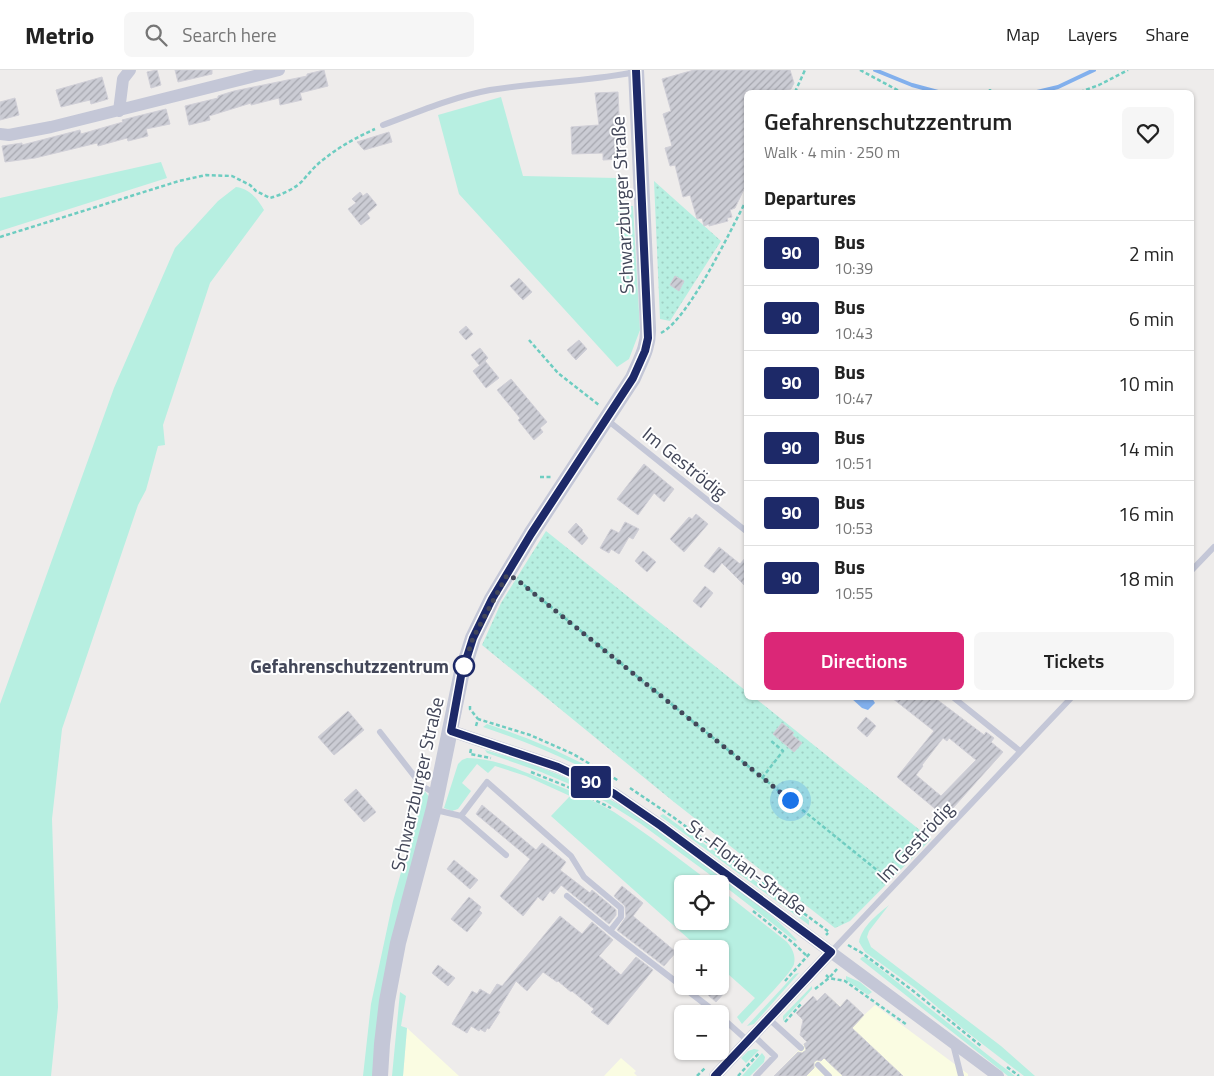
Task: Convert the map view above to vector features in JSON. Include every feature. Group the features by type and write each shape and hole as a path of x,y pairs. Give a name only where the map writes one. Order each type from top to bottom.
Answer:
{"street":[{"path":"119,111 124,80 130,70"},
{"path":"0,134 51,127 279,70"},
{"name":"Schwarzburger Straße","path":"380,1076 382,1044 392,972 436,801 461,676 473,638 531,534 633,378 645,351 648,338 636,71"},
{"name":"St.-Florian-Straße","path":"451,731 558,767 613,793 661,826 843,962 952,1040 998,1076"},
{"path":"715,1076 831,952"}],"lane":[{"path":"383,125 425,109 487,91 604,78 636,71"},
{"name":"Im Geströdig","path":"608,415 744,529"},
{"path":"1194,568 1214,547"},
{"path":"956,700 1020,751"},
{"name":"Im Geströdig","path":"831,952 1069,700"},
{"path":"380,732 436,801 440,812 461,816 506,855"},
{"path":"461,816 487,782 571,856 584,877 621,908 621,917 610,931"},
{"path":"567,896 706,1005"},
{"path":"769,1019 801,1048"},
{"path":"729,1022 765,1046 775,1056 756,1076"},
{"path":"952,1040 961,1076"},
{"path":"818,1065 830,1076"}],"path":[{"path":"796,90 805,70"},
{"path":"860,70 897,90"},
{"path":"1085,90 1128,70"},
{"path":"0,237 179,181 206,175 232,176 270,198 279,196 304,180 324,159 338,149 383,125"},
{"path":"648,338 674,324 685,310 744,205"},
{"path":"529,340 558,373 608,415"},
{"path":"507,575 516,579 896,885"},
{"path":"762,778 783,751 770,740"},
{"path":"470,754 495,759"},
{"path":"530,772 566,786 618,812"},
{"path":"753,911 792,942 829,978 845,981 909,1027"},
{"path":"829,932 912,990 981,1047"},
{"path":"815,989 829,978 856,950"},
{"path":"779,1028 803,1002"},
{"path":"738,1076 765,1046"},
{"path":"1004,1064 1019,1076"}],"shaded area":[{"path":"501,97 523,176 616,178 619,206 633,206 640,330 629,359 617,367 459,194 438,115"},
{"path":"161,162 167,178 0,231 0,198"},
{"path":"654,181 721,241 670,321 660,319"},
{"path":"236,187 253,195 264,210 210,283 163,425 165,445 158,446 146,490 138,505 62,729 52,819 58,1007 51,1076 0,1076 0,704 114,388 175,248 218,201"},
{"path":"546,531 744,689 744,700 757,700 931,839 850,921 835,928 674,802 482,645 501,603"},
{"path":"487,724 552,749 613,780 611,784 548,752 483,727"},
{"path":"485,750 547,770 568,778 607,798 661,833 718,875 710,875 641,824 606,802 541,772 487,753"},
{"path":"476,758 512,767 596,802 652,838 701,875 674,875 674,926 551,816 570,796 526,776 495,766 488,773 477,764 462,783 471,791 458,809 452,811 444,808 458,764 462,760"},
{"path":"424,790 430,798 374,1076 363,1076 371,1004 393,901"},
{"path":"663,814 809,920 809,925 660,816"},
{"path":"729,883 777,921 797,940 795,941 729,890"},
{"path":"729,896 787,942 794,955 794,964 779,984 742,1024 737,1017 755,998 729,975 729,940 690,940 679,930 729,930"},
{"path":"889,905 869,931 867,937 871,947 1001,1046 1035,1076 1024,1076 963,1029 915,988 865,952 859,942 863,931"},
{"path":"865,957 1015,1076 1008,1076 860,959"},
{"path":"799,973 754,1024 747,1026 795,974"},
{"path":"846,976 860,982 872,992 868,995 846,980"},
{"path":"812,986 812,989 783,1021 783,1016"},
{"path":"400,992 406,996 401,1026 407,1028 403,1076 392,1076"},
{"path":"825,993 840,1006 847,999 864,1015 875,1005 968,1074 968,1076 774,1076 816,1032 796,1013 813,996 817,1001"},
{"path":"407,1028 459,1076 403,1076"},
{"path":"759,1050 746,1063 741,1058 748,1051"},
{"path":"762,1053 765,1057 764,1062 750,1076 742,1076"},
{"path":"621,1058 636,1071 634,1073 637,1076 604,1076"}],"water":[{"path":"853,700 873,700 875,703 868,710 862,708"}],"building":[{"path":"157,70 161,85 151,88 147,72"},
{"path":"175,70 212,70 212,74 178,82"},
{"path":"324,70 328,86 300,93 302,100 280,105 279,98 251,105 251,103 209,116 210,120 189,125 185,106 218,98 218,96 234,91 307,76 307,74"},
{"path":"694,70 790,70 794,83 791,89 744,90 744,189 735,208 730,210 732,217 727,218 728,221 704,226 702,218 697,219 690,195 683,197 675,165 670,166 665,148 672,146 663,114 671,111 662,79"},
{"path":"102,77 108,99 91,104 90,100 61,107 56,90"},
{"path":"618,92 621,159 603,160 603,153 572,154 571,127 599,125 595,93"},
{"path":"15,98 19,115 0,120 0,102"},
{"path":"166,109 170,124 146,129 148,136 128,141 127,138 98,146 97,143 35,158 5,162 2,146 22,143 22,145 80,130 81,134 123,122 122,120"},
{"path":"389,132 392,142 364,150 357,142"},
{"path":"360,192 363,196 367,193 377,205 367,214 370,218 361,225 348,209 356,203 352,199"},
{"path":"675,276 684,281 679,291 670,285"},
{"path":"519,278 532,292 523,300 510,286"},
{"path":"466,326 473,334 466,340 459,332"},
{"path":"579,340 587,349 576,360 567,350"},
{"path":"480,348 488,358 480,366 471,355"},
{"path":"485,361 499,378 486,388 473,371"},
{"path":"511,379 547,422 540,428 543,432 534,440 518,420 520,418 497,390"},
{"path":"644,464 674,489 664,502 654,493 638,515 617,499"},
{"path":"696,514 708,524 684,552 670,539 689,517 692,519"},
{"path":"625,522 639,529 633,539 629,537 619,554 611,549 609,553 600,548 611,529 619,533"},
{"path":"576,523 588,538 582,545 568,532"},
{"path":"719,547 740,564 744,559 744,585 722,563 714,573 704,566"},
{"path":"643,551 656,562 647,572 635,561"},
{"path":"705,586 713,593 701,608 693,601"},
{"path":"895,700 938,700 984,735 986,732 994,738 991,742 1003,752 945,817 897,777 934,731","holes":["943,738 947,741 949,738 976,760 941,796 916,775"]},
{"path":"348,711 364,730 334,755 318,737"},
{"path":"866,717 876,726 867,737 857,728"},
{"path":"782,723 802,743 794,752 773,734"},
{"path":"356,789 376,812 364,822 344,800"},
{"path":"482,805 536,850 542,843 566,862 560,870 590,893 592,890 616,910 616,915 609,924 561,885 554,894 550,891 543,901 538,897 523,916 500,896 530,859 476,814"},
{"path":"454,860 478,880 470,889 447,869"},
{"path":"622,886 643,903 633,916 674,950 674,954 664,966 617,930 626,917 625,906 614,896"},
{"path":"469,897 481,907 479,910 482,913 467,932 451,919"},
{"path":"560,916 582,934 592,922 613,940 599,956 621,975 636,957 653,970 608,1025 591,1012 594,1009 572,991 543,972 527,991 516,981 498,1011 500,1012 485,1032 471,1026 467,1033 452,1024 472,991 477,994 480,989 490,995 497,984 502,986"},
{"path":"438,965 455,978 448,986 432,973"},
{"path":"825,993 840,1007 847,999 864,1015 852,1028 903,1076 843,1076 824,1058 821,1061 817,1060 814,1062 814,1068 806,1076 774,1076 798,1052 802,1053 806,1050 804,1044 807,1042 800,1035 803,1020 796,1013 813,996 817,1001"},
{"path":"708,995 722,995 716,1002"}],"waterway":[{"path":"875,70 912,85 931,90"},
{"path":"1045,90 1058,87 1094,70"}],"bus line":[{"name":"90","path":"636,70 648,338 645,351 633,378 564,481 492,599 473,638 461,676 451,731 558,767 613,793 661,826 831,952 715,1076"}],"place":[{"name":"Gefahrenschutzzentrum","path":"464,666"}],"route":[{"path":"464,666 473,638 492,599 507,575 516,579 790,800"}]}
